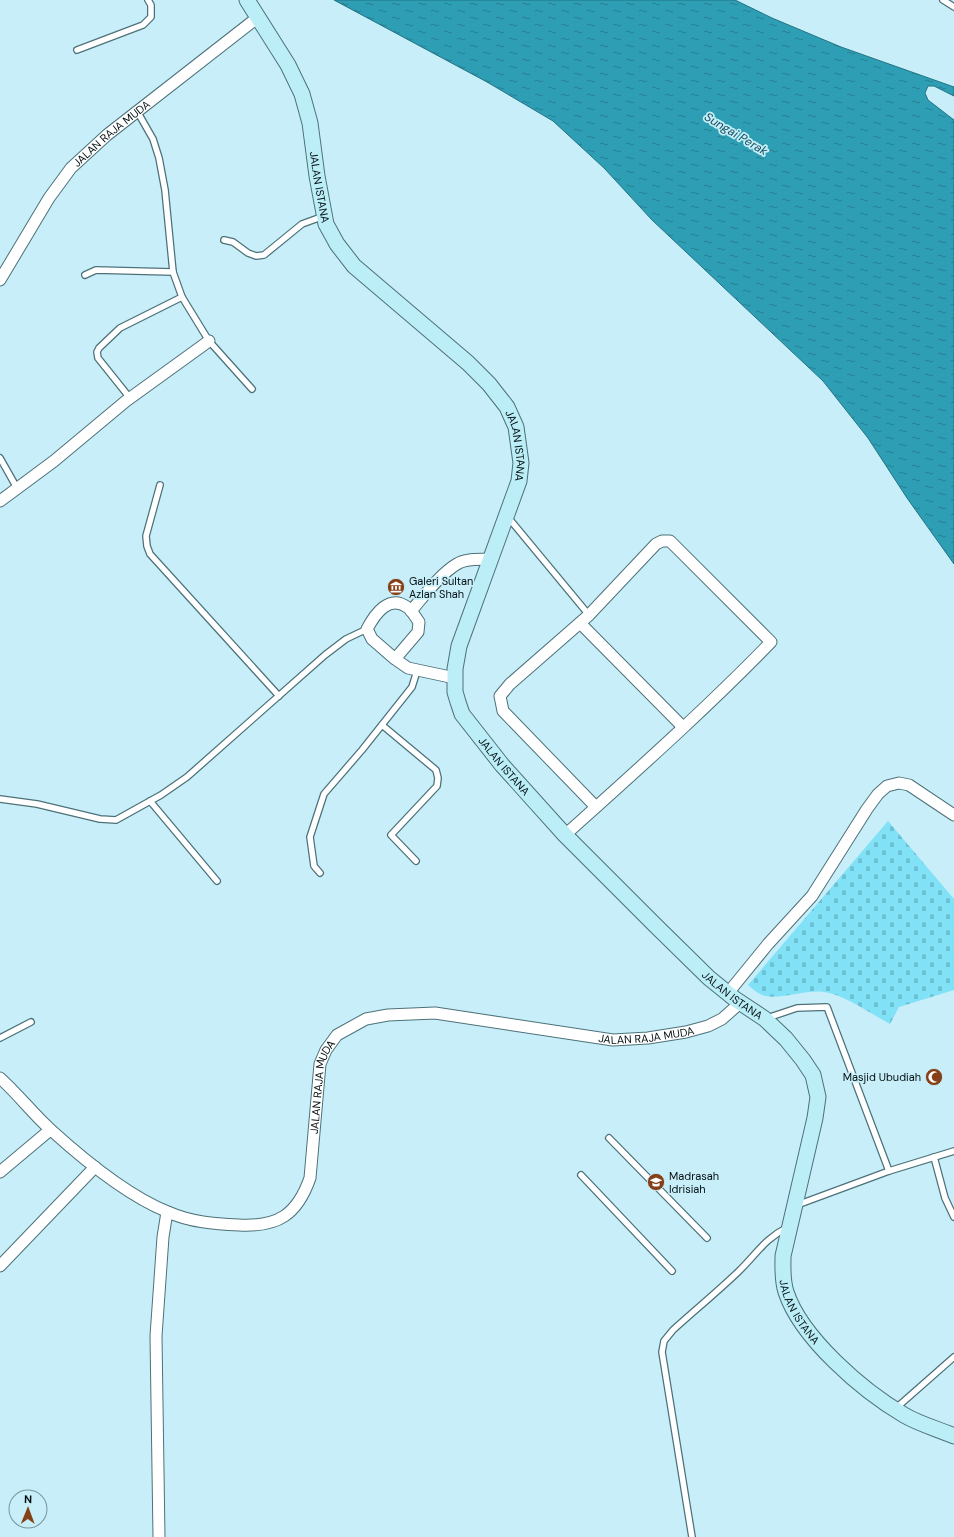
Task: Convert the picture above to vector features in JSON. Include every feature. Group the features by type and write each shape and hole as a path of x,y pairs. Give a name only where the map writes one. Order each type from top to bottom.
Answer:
{"street":[{"name":"JALAN ISTANA","path":"247,0 288,65 302,94 310,123 317,176 326,224 337,244 354,266 468,363 489,384 506,407 516,427 521,464 518,482 459,646 455,678 455,692 462,714 502,765 566,834 656,926 709,978 740,1003 765,1019 786,1039 803,1060 813,1075 818,1097 811,1138 783,1256 782,1273 785,1291 794,1312 819,1346 865,1388 905,1416 954,1436"},
{"name":"JALAN RAJA MUDA","path":"0,280 49,198 71,168 107,135 257,18"},
{"path":"0,501 54,461 130,398 208,341"},
{"path":"566,834 596,807 683,727 724,690 771,642 670,541 662,541 656,544 580,623 510,684 500,696 503,711 596,807"},
{"path":"410,611 446,573 458,563 468,560 491,559"},
{"path":"395,659 418,632 419,622 408,607 397,602 387,604 373,618 367,629 372,639 395,659 408,668 455,678"},
{"path":"580,623 683,727"},
{"path":"728,993 768,944 812,896 878,794 887,786 898,783 909,785 954,815"},
{"name":"JALAN RAJA MUDA","path":"0,1078 50,1130 112,1180 136,1195 167,1212 195,1221 222,1225 263,1225 276,1221 289,1213 305,1192 310,1178 320,1064 326,1050 337,1035 366,1020 388,1015 435,1013 620,1040 656,1037 686,1032 708,1026 722,1019 740,1003"},
{"path":"0,1172 50,1130"},
{"path":"0,1266 95,1167"},
{"path":"159,1537 156,1336 163,1238 167,1212"}],"lane":[{"path":"77,50 143,25 151,17 151,6 148,0"},
{"path":"943,0 954,7"},
{"path":"137,111 153,139 159,158 165,190 173,272 182,297 208,341 252,389"},
{"path":"224,240 232,242 248,254 256,256 264,255 302,224 325,216"},
{"path":"85,275 96,270 173,272"},
{"path":"130,398 98,358 97,352 99,348 120,328 182,297"},
{"path":"0,458 17,488"},
{"path":"160,485 146,536 150,554 279,696"},
{"path":"507,516 588,615"},
{"path":"0,799 37,804 100,819 116,820 150,801 187,777 325,655 346,639 367,629"},
{"path":"320,873 314,866 310,837 324,794 412,687 417,671"},
{"path":"382,725 436,770 438,778 436,786 391,835 416,861"},
{"path":"150,801 217,881"},
{"path":"765,1019 797,1008 827,1007 889,1171"},
{"path":"0,1038 31,1022"},
{"path":"609,1138 707,1238"},
{"path":"794,1206 889,1171 954,1151"},
{"path":"934,1158 945,1198 954,1217"},
{"path":"581,1175 672,1271"},
{"path":"692,1537 662,1352 664,1340 673,1330 739,1272 766,1242 775,1234 790,1226"},
{"path":"895,1410 954,1358"}],"green space":[{"path":"888,821 954,899 954,990 899,1007 890,1024 858,1005 832,994 824,992 809,992 774,997 758,993 748,985"}],"water":[{"name":"Sungai Perak","path":"334,0 735,0 772,18 841,47 954,87 954,96 934,86 928,86 925,93 928,100 954,120 954,564 907,498 868,438 823,381 652,220 604,168 553,121 487,82"}],"place":[{"name":"Galeri Sultan Azlan Shah","path":"396,587"},
{"name":"Masjid Ubudiah","path":"934,1077"},
{"name":"Madrasah Idrisiah","path":"656,1182"}]}
